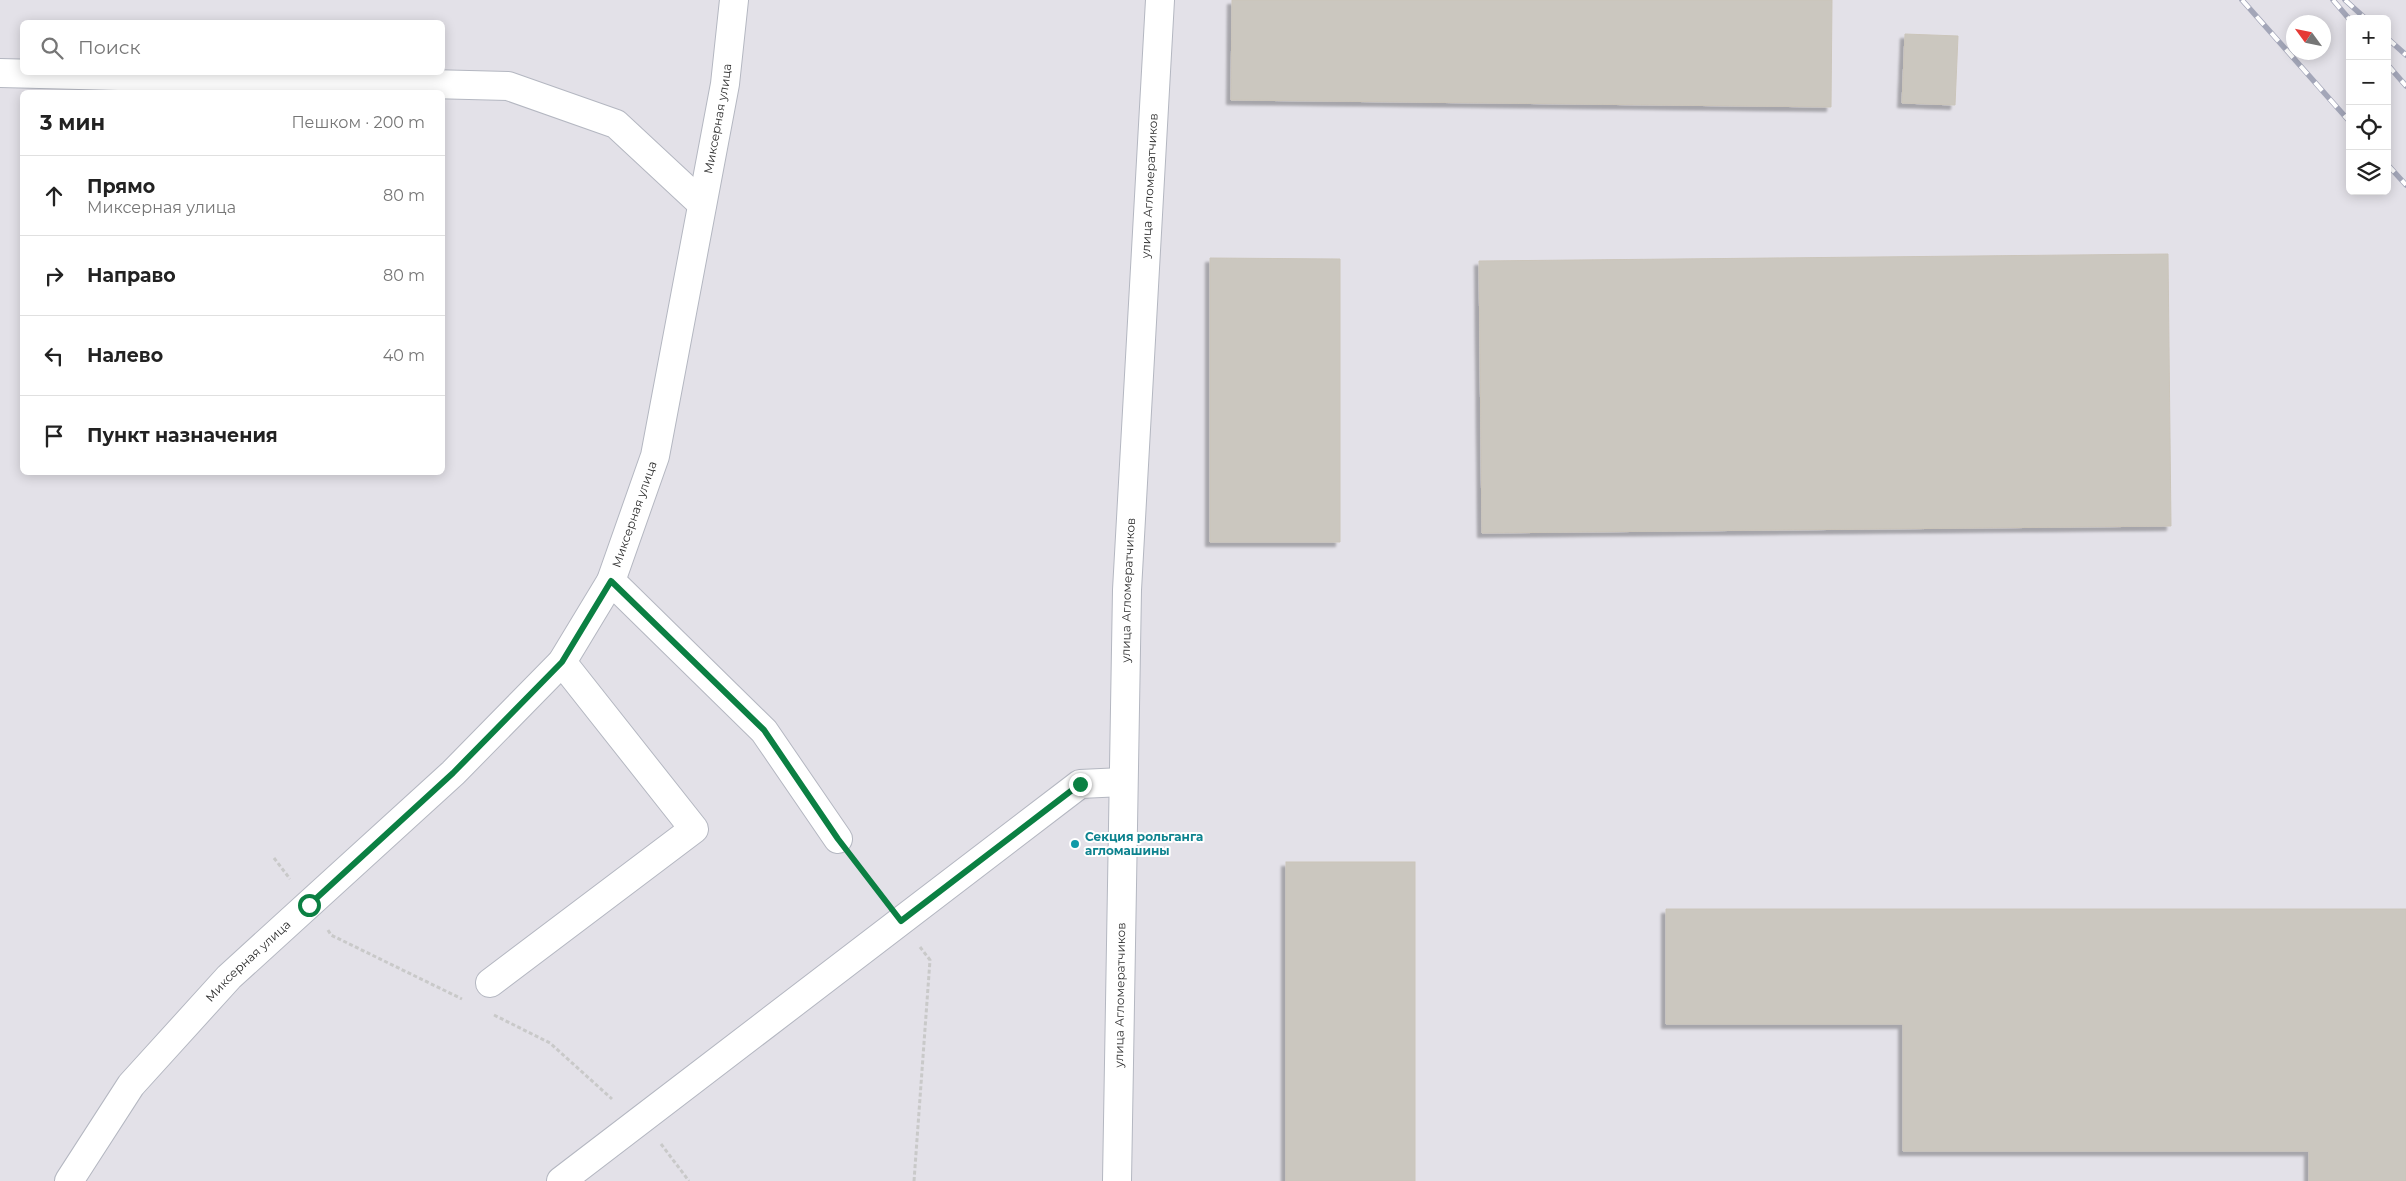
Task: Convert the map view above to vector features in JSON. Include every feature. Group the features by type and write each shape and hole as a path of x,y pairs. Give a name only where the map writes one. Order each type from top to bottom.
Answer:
{"street":[{"name":"Миксерная улица","path":"69,1181 131,1085 229,977 453,773 562,662 611,581 655,456 725,84 734,0"},
{"name":"улица Агломератчиков","path":"1117,1181 1126,590 1160,0"},
{"path":"0,73 20,74"},
{"path":"78,75 508,86 616,124 702,204"},
{"path":"611,581 764,730 838,839"},
{"path":"490,983 694,829 562,662"},
{"path":"561,1181 1080,784 1123,782"}],"path":[{"path":"838,839 930,960 914,1181"}],"shaded area":[{"path":"0,0 2406,0 2406,1181 0,1181"}],"building":[{"path":"1232,0 1832,0 1831,107 1231,100"},
{"path":"1905,34 1958,36 1955,105 1902,103"},
{"path":"2168,254 2171,526 1482,533 1479,261"},
{"path":"1210,258 1340,259 1340,542 1210,542"},
{"path":"1286,862 1415,862 1415,1181 1286,1181"},
{"path":"1666,909 2406,909 2406,1181 2309,1181 2309,1151 1903,1151 1903,1024 1666,1024"}],"railway":[{"path":"2242,0 2346,117"},
{"path":"2333,0 2346,15"},
{"path":"2345,0 2362,15"},
{"path":"2391,42 2406,55"},
{"path":"2391,69 2406,86"},
{"path":"2391,168 2406,185"}],"place":[{"name":"Секция рольганга агломашины","path":"1075,844"}],"route":[{"path":"309,905 453,773 562,662 611,581 764,730 838,839 901,921 1080,784"}]}
